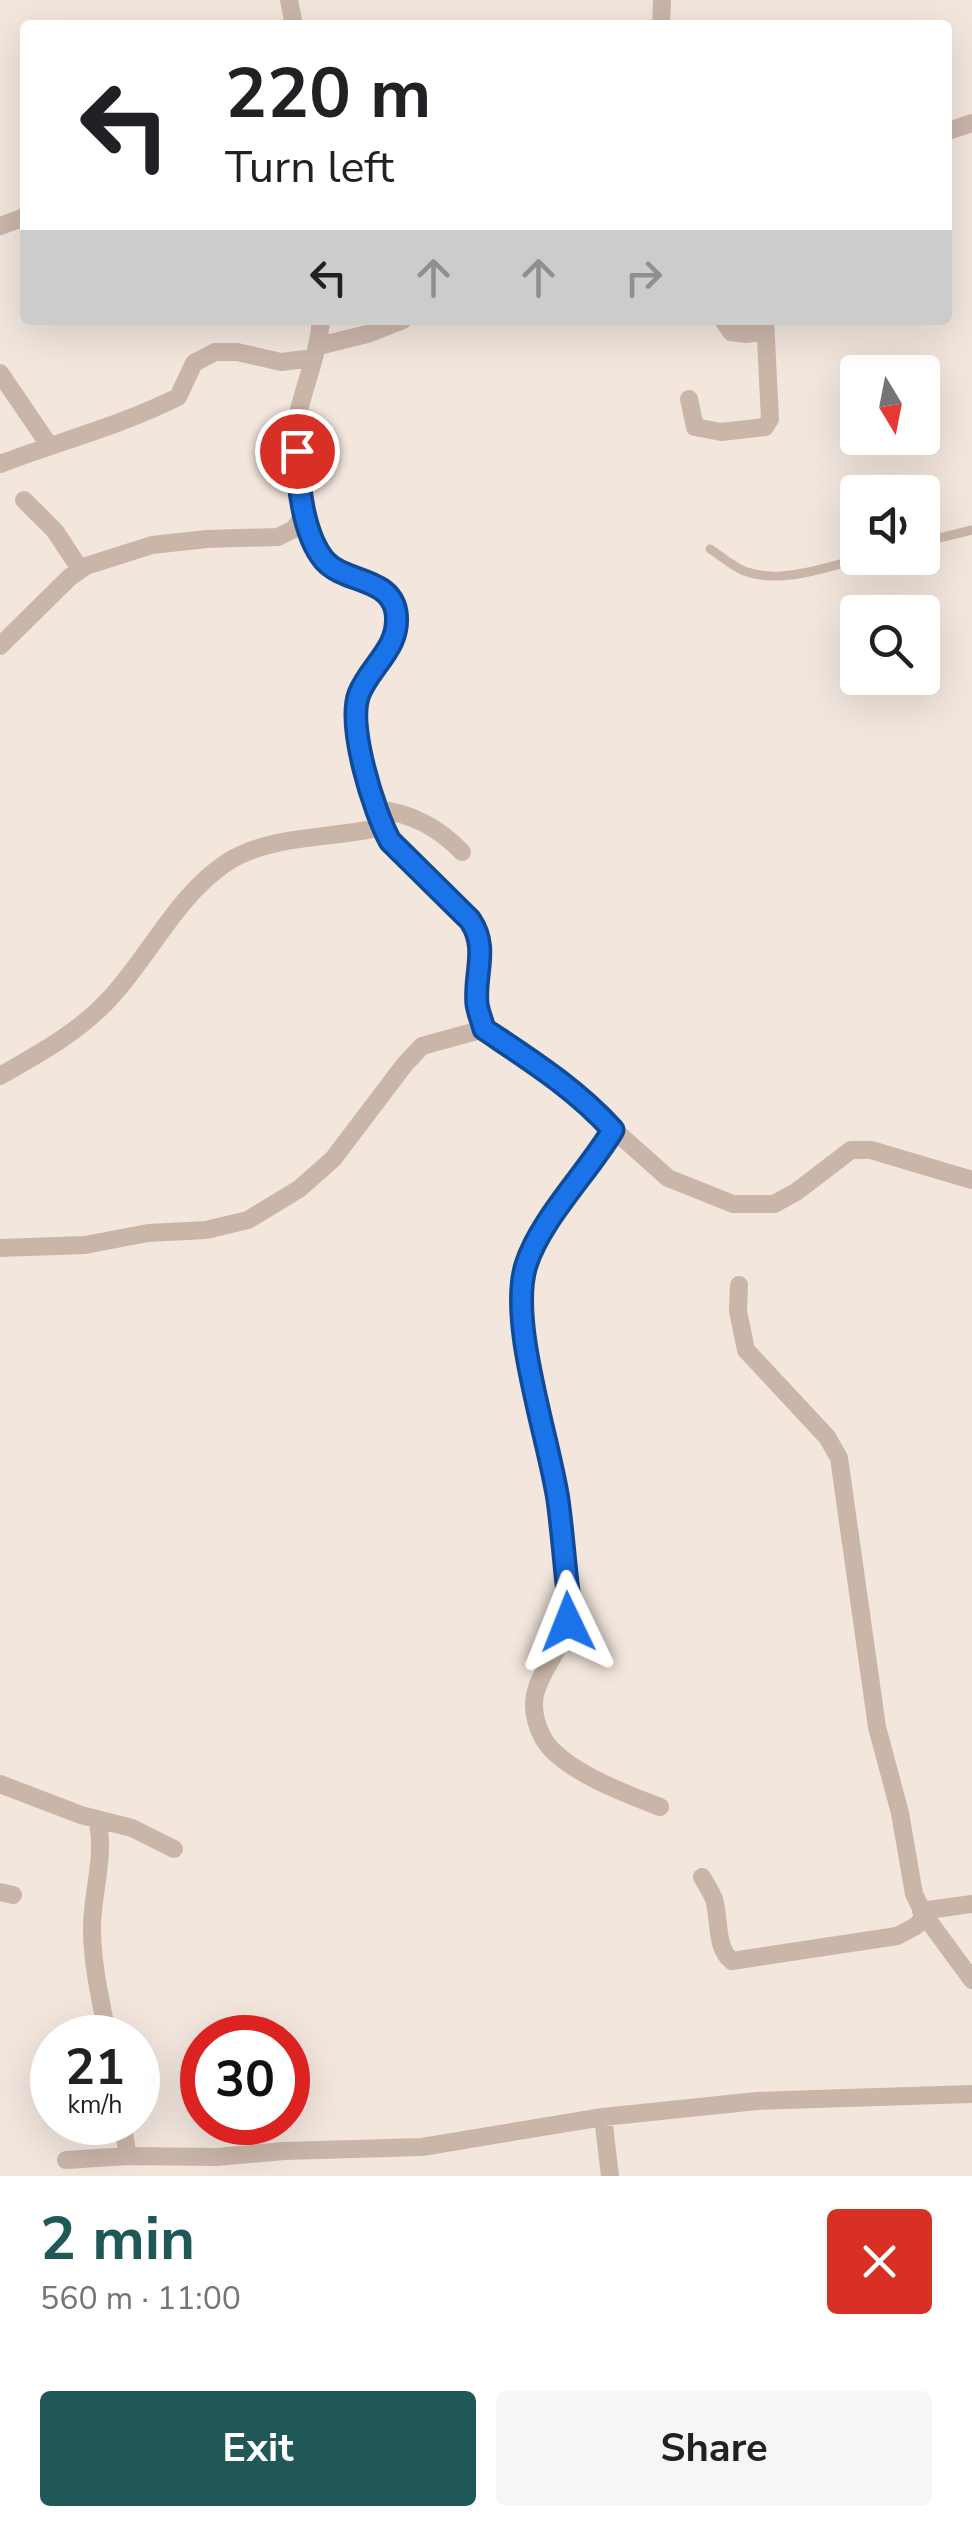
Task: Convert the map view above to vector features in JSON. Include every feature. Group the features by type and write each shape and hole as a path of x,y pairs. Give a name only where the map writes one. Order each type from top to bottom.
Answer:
{"street":[{"path":"320,325 317,352 296,426 304,514 323,559 335,569 385,590 396,609 396,633 386,657 360,693 356,731 390,841 470,920 478,933 482,944 477,1003 484,1029 587,1100 613,1130 668,1178 733,1204 774,1204 851,1150 871,1150 972,1180"},
{"path":"0,464 49,445 84,437 178,397 194,363 215,352 237,352 281,362 390,325"},
{"path":"688,399 695,427 721,432 764,426 770,418 766,326 746,334 731,332 726,325"},
{"path":"0,373 49,445"},
{"path":"24,500 54,531 80,570"},
{"path":"0,646 80,570 114,555 152,545 207,538 278,536 294,530 304,514"},
{"path":"0,1076 78,1028 112,996 178,907 227,863 274,846 380,818 408,815 446,836 462,852"},
{"path":"0,1248 86,1245 148,1233 206,1230 248,1220 299,1189 333,1159 422,1046 484,1029"},
{"path":"613,1130 548,1222 524,1272 526,1342 558,1498 570,1608 562,1639 539,1678 532,1702 550,1749 588,1774 660,1807"},
{"path":"739,1285 738,1311 746,1350 826,1437 840,1458 877,1726 900,1812 914,1894 923,1914 972,1980"},
{"path":"0,1784 132,1828 174,1849"},
{"path":"98,1819 101,1847 92,1945 104,2015"},
{"path":"702,1877 714,1898 722,1948 726,1959 732,1962 897,1936 916,1926 923,1914 972,1904"},
{"path":"66,2160 128,2156 216,2158 284,2151 422,2147 603,2117 757,2102 972,2094"},
{"path":"603,2117 610,2176"},
{"path":"126,2145 128,2156"}],"lane":[{"path":"940,538 972,530"},
{"path":"710,548 739,570 757,575 803,573 840,564"}],"route":[{"path":"297,451 304,514 323,559 335,569 385,590 396,609 396,633 386,657 360,693 357,710 356,731 362,762 382,827 390,841 470,920 478,933 482,944 477,1003 484,1029 558,1077 587,1100 613,1130 548,1222 524,1272 526,1342 558,1498 570,1608 568,1622"}]}
